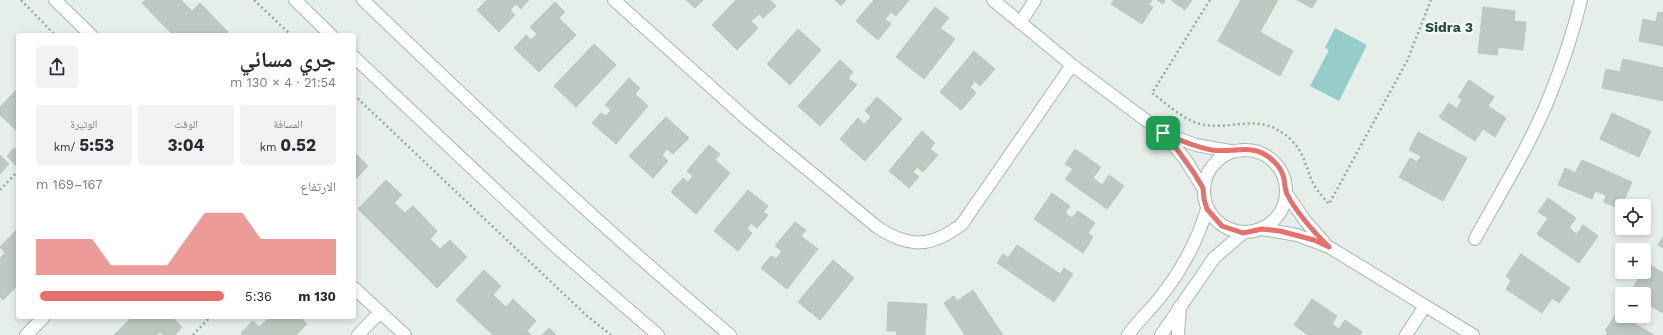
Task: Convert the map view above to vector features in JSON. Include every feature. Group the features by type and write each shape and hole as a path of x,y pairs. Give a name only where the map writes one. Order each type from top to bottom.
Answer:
{"street":[{"path":"55,0 89,33"},
{"path":"295,0 330,33"},
{"path":"363,0 556,184 656,274 730,335"},
{"path":"614,0 750,122 877,227 893,237 911,242 930,242 947,236 962,224 1072,65"},
{"path":"993,0 1072,65 1163,133 1185,159 1203,188"},
{"path":"1020,23 1035,0"},
{"path":"1474,239 1526,146 1548,100 1567,51 1581,0"},
{"path":"356,59 554,246 658,335"},
{"path":"1163,133 1196,146 1213,150 1252,150 1262,153 1276,162 1284,177 1286,193 1283,208 1274,220 1262,229"},
{"path":"1230,151 1220,157 1211,166 1206,176 1203,188 1204,199 1207,209 1222,226 1243,233"},
{"path":"1286,193 1306,222 1329,247"},
{"path":"1128,335 1158,299 1182,264 1196,241 1207,209"},
{"path":"1161,335 1214,258 1243,233 1262,229 1297,235 1329,247 1473,335"},
{"path":"356,290 405,335"},
{"path":"1178,335 1180,306"},
{"path":"1406,335 1425,306"},
{"path":"358,335 380,312"},
{"path":"26,335 42,319"}],"path":[{"path":"21,0 53,33"},
{"path":"254,0 289,33"},
{"path":"1210,0 1152,92 1186,118 1198,124 1226,126 1253,123 1278,131 1290,139 1299,148 1306,160 1314,184 1329,204 1406,61 1431,0"},
{"path":"356,96 581,309 611,335"},
{"path":"0,190 16,173"},
{"path":"193,335 208,319"}],"water":[{"path":"1335,28 1367,45 1339,101 1310,86 1329,50 1325,48"}],"building":[{"path":"146,0 181,0 192,11 200,3 228,32 171,33 142,3"},
{"path":"487,0 529,0 521,9 516,4 510,10 515,15 499,32 477,10"},
{"path":"686,0 703,0 695,8"},
{"path":"736,0 770,0 776,6 763,18 759,14 751,21 758,28 737,50 712,25"},
{"path":"835,0 846,0 841,6"},
{"path":"874,0 909,0 896,16 891,12 885,19 891,24 878,40 856,21"},
{"path":"1114,0 1152,0 1149,5 1153,7 1142,24 1111,4"},
{"path":"1157,0 1165,0 1163,4"},
{"path":"1192,0 1185,10 1172,1"},
{"path":"1241,0 1278,0 1260,32 1293,51 1280,76 1218,41"},
{"path":"1297,0 1317,0 1312,8"},
{"path":"555,2 565,12 559,18 576,35 539,72 514,48 526,35 531,40 537,34 530,27"},
{"path":"935,7 949,18 940,28 955,39 924,79 896,57"},
{"path":"1483,7 1515,11 1514,21 1526,22 1523,50 1498,47 1497,55 1478,53"},
{"path":"1658,12 1663,13 1663,46 1639,41 1643,19 1656,22"},
{"path":"798,29 821,50 790,85 767,64"},
{"path":"594,44 616,65 576,107 554,86"},
{"path":"974,51 995,69 980,86 975,81 970,87 976,93 961,110 940,92"},
{"path":"1623,59 1663,68 1663,101 1602,88 1606,69 1620,72"},
{"path":"840,60 853,72 848,78 857,85 820,126 798,106"},
{"path":"629,78 640,88 635,94 648,106 616,144 592,123 601,113 606,116 611,110 605,105"},
{"path":"1469,80 1494,97 1488,106 1506,118 1495,137 1483,129 1475,141 1439,117 1449,103 1457,109 1462,100 1458,97"},
{"path":"16,90 16,130 0,115 0,107"},
{"path":"877,97 902,119 865,161 840,139 858,118 864,124 871,117 865,111"},
{"path":"1612,113 1651,131 1639,157 1600,139"},
{"path":"666,117 689,138 673,154 667,149 662,155 668,161 653,178 629,156"},
{"path":"922,131 935,143 930,149 938,155 923,172 917,167 913,172 919,177 909,188 889,171"},
{"path":"1418,132 1467,158 1443,201 1399,177 1410,158 1417,162 1421,156 1409,150"},
{"path":"709,145 720,154 715,160 730,173 696,214 671,192 683,178 688,182 693,176 687,171"},
{"path":"14,148 16,150 16,166 7,156"},
{"path":"1075,149 1101,167 1093,178 1102,185 1109,175 1124,186 1107,209 1065,179 1073,169 1065,164"},
{"path":"356,154 368,166 356,179"},
{"path":"0,155 9,164 0,174"},
{"path":"1582,160 1632,182 1624,199 1615,199 1615,207 1604,202 1606,195 1595,191 1592,199 1558,185 1565,168 1575,173"},
{"path":"386,180 402,195 394,203 405,213 413,206 437,231 430,239 440,249 450,240 467,257 437,288 358,209"},
{"path":"748,190 768,206 763,212 768,215 757,228 751,223 747,229 752,233 738,251 714,231"},
{"path":"1052,193 1070,206 1065,213 1072,218 1078,211 1095,223 1088,233 1093,237 1083,253 1034,219"},
{"path":"1548,198 1576,218 1569,228 1577,234 1583,225 1598,236 1579,263 1537,234 1548,218 1538,212"},
{"path":"795,222 806,230 801,236 818,249 787,289 761,268 771,256 776,259 782,251 775,246"},
{"path":"16,230 16,287 3,300 0,297 0,258 5,253 0,247"},
{"path":"1663,237 1663,248 1658,245"},
{"path":"1017,245 1060,274 1064,268 1073,274 1054,302 997,263 1003,254 1008,258"},
{"path":"1521,254 1570,288 1559,303 1552,298 1542,313 1506,289 1511,280 1506,276"},
{"path":"833,260 854,278 820,320 798,302"},
{"path":"1651,266 1663,273 1663,313 1651,306 1651,287 1633,287 1638,279 1651,279"},
{"path":"484,270 501,286 493,295 506,307 513,299 536,321 527,331 531,335 493,335 456,300"},
{"path":"973,290 1003,335 965,335 944,303 954,296 957,301"},
{"path":"1312,299 1337,316 1332,324 1339,329 1345,320 1362,332 1360,335 1308,335 1294,325"},
{"path":"888,302 927,304 925,335 896,335 897,331 887,331"},
{"path":"1615,316 1615,323 1634,323 1654,335 1606,335 1608,332 1605,331"},
{"path":"130,319 174,319 182,327 175,335 163,335 160,332 157,335 114,335"},
{"path":"268,319 302,319 307,324 296,335 243,335 241,333 253,321 259,327"},
{"path":"549,328 556,335 542,335"}],"district":[{"name":"Sidra 3","path":"1449,27"}],"route":[{"path":"1163,133 1196,146 1213,150 1230,151 1246,149 1262,153 1276,162 1284,177 1286,193 1306,222 1329,247 1314,240 1280,231 1262,229 1243,233 1222,226 1207,209 1203,188 1194,173 1185,159 1163,133"}]}
